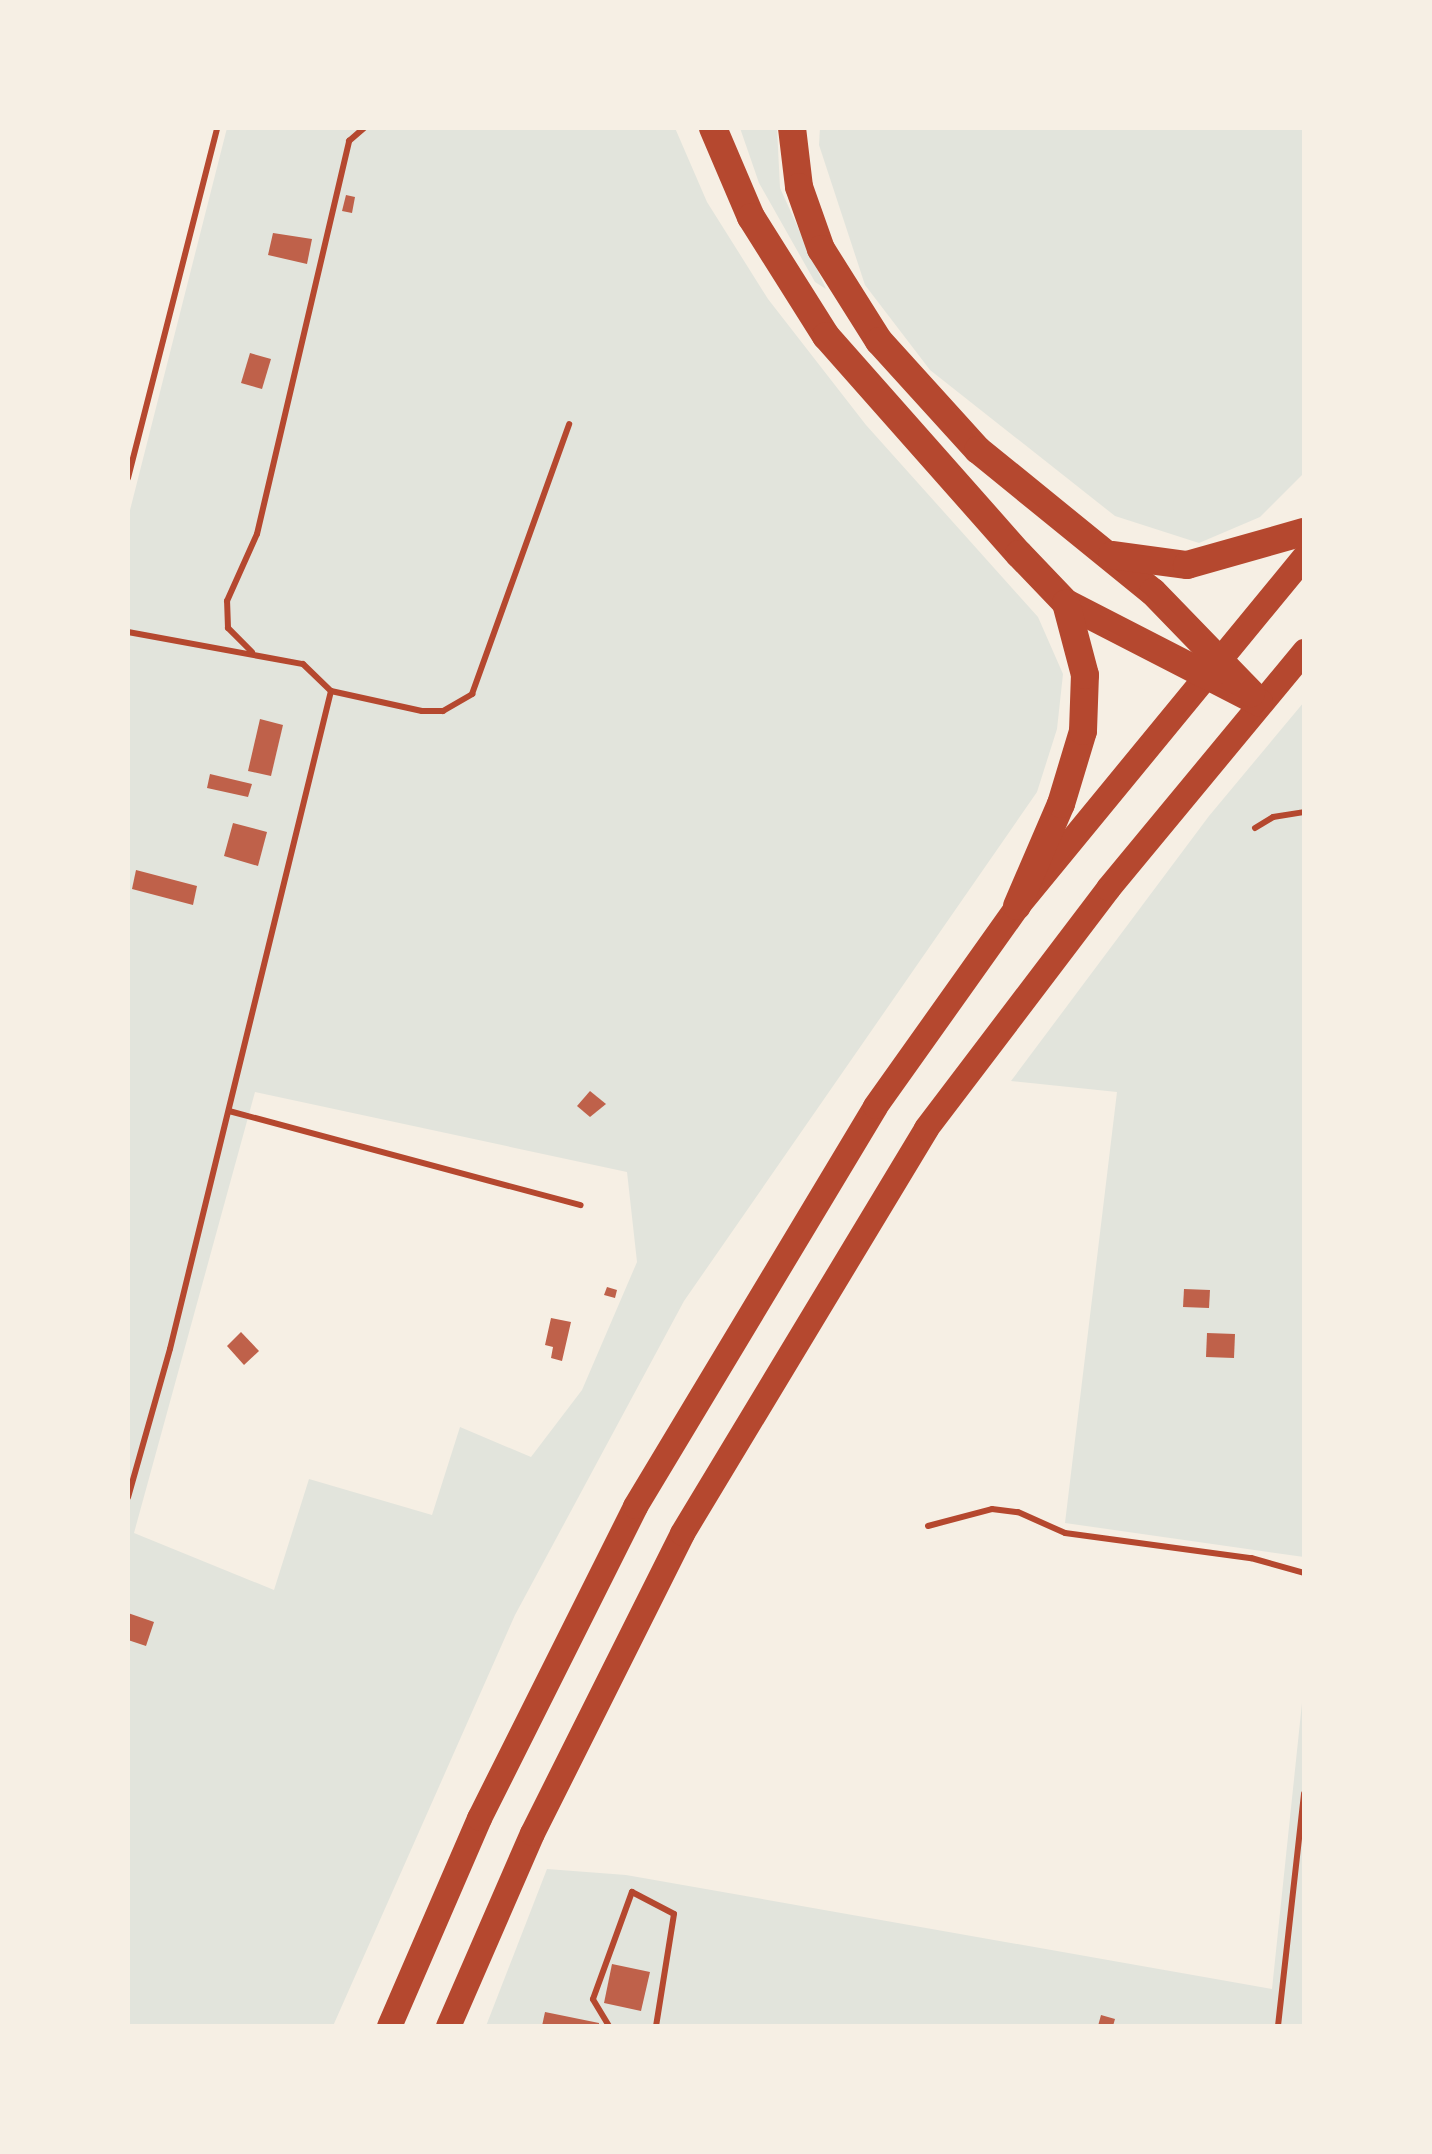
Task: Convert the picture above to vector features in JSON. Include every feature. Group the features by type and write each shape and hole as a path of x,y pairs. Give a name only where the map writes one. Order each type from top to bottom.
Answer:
{"highway":[{"path":"713,128 752,217 826,336 1066,603 1209,665"},
{"path":"792,128 799,187 821,249 879,342 978,450 1105,553 1209,665 1259,702"},
{"path":"1105,553 1187,565 1304,532"},
{"path":"1018,906 1061,804 1083,731 1085,674 1066,603"}],"main road":[{"path":"389,2026 479,1818 635,1506 875,1106 1018,906 1209,665 1304,556"},
{"path":"448,2026 608,1675 682,1533 926,1128 1259,702 1304,651"}],"path":[{"path":"128,478 218,128"},
{"path":"252,653 228,628 226,600 257,534 349,140 364,128"},
{"path":"128,632 303,664 331,691 422,712 444,710 472,694 569,424"},
{"path":"128,1496 229,1111 331,691"},
{"path":"1255,828 1273,817 1304,812"},
{"path":"229,1111 581,1206"},
{"path":"928,1526 992,1508 1018,1512 1066,1532 1251,1558 1304,1572"},
{"path":"1278,2026 1304,1793"},
{"path":"609,2026 592,1999 632,1892 674,1914 656,2026"}],"shaded area":[{"path":"227,128 675,128 707,202 768,299 866,425 1038,617 1063,674 1057,729 1037,792 684,1301 515,1615 333,2026 128,2026 128,518","holes":["255,1092 627,1172 637,1262 582,1390 531,1457 460,1427 432,1515 309,1479 274,1590 134,1533"]},
{"path":"740,128 777,128 780,188 826,289 815,282 759,183"},
{"path":"820,128 1304,128 1304,473 1260,517 1199,543 1115,516 930,370 865,285 819,145"},
{"path":"1304,702 1304,1557 1065,1523 1117,1092 1011,1081 1209,816"},
{"path":"1304,1684 1304,2026 486,2026 547,1869 626,1875 1272,1989"}],"building":[{"path":"346,195 355,197 352,213 342,211"},
{"path":"273,233 312,239 307,264 268,255"},
{"path":"250,353 271,359 262,389 241,383"},
{"path":"260,719 283,725 271,776 248,771"},
{"path":"210,774 252,784 248,797 207,788"},
{"path":"233,823 267,832 258,866 224,856"},
{"path":"136,870 197,886 193,905 132,889"},
{"path":"590,1091 606,1104 590,1117 577,1106"},
{"path":"607,1287 617,1290 615,1298 604,1295"},
{"path":"1184,1289 1210,1290 1209,1308 1183,1307"},
{"path":"551,1318 571,1322 562,1361 551,1358 553,1347 545,1345"},
{"path":"241,1332 259,1351 244,1365 227,1346"},
{"path":"1207,1333 1235,1334 1234,1358 1206,1357"},
{"path":"128,1613 154,1622 146,1646 128,1640"},
{"path":"612,1964 650,1972 641,2011 604,2003"},
{"path":"545,2012 599,2023 599,2026 542,2026"},
{"path":"1101,2015 1115,2019 1113,2026 1098,2026"}]}
